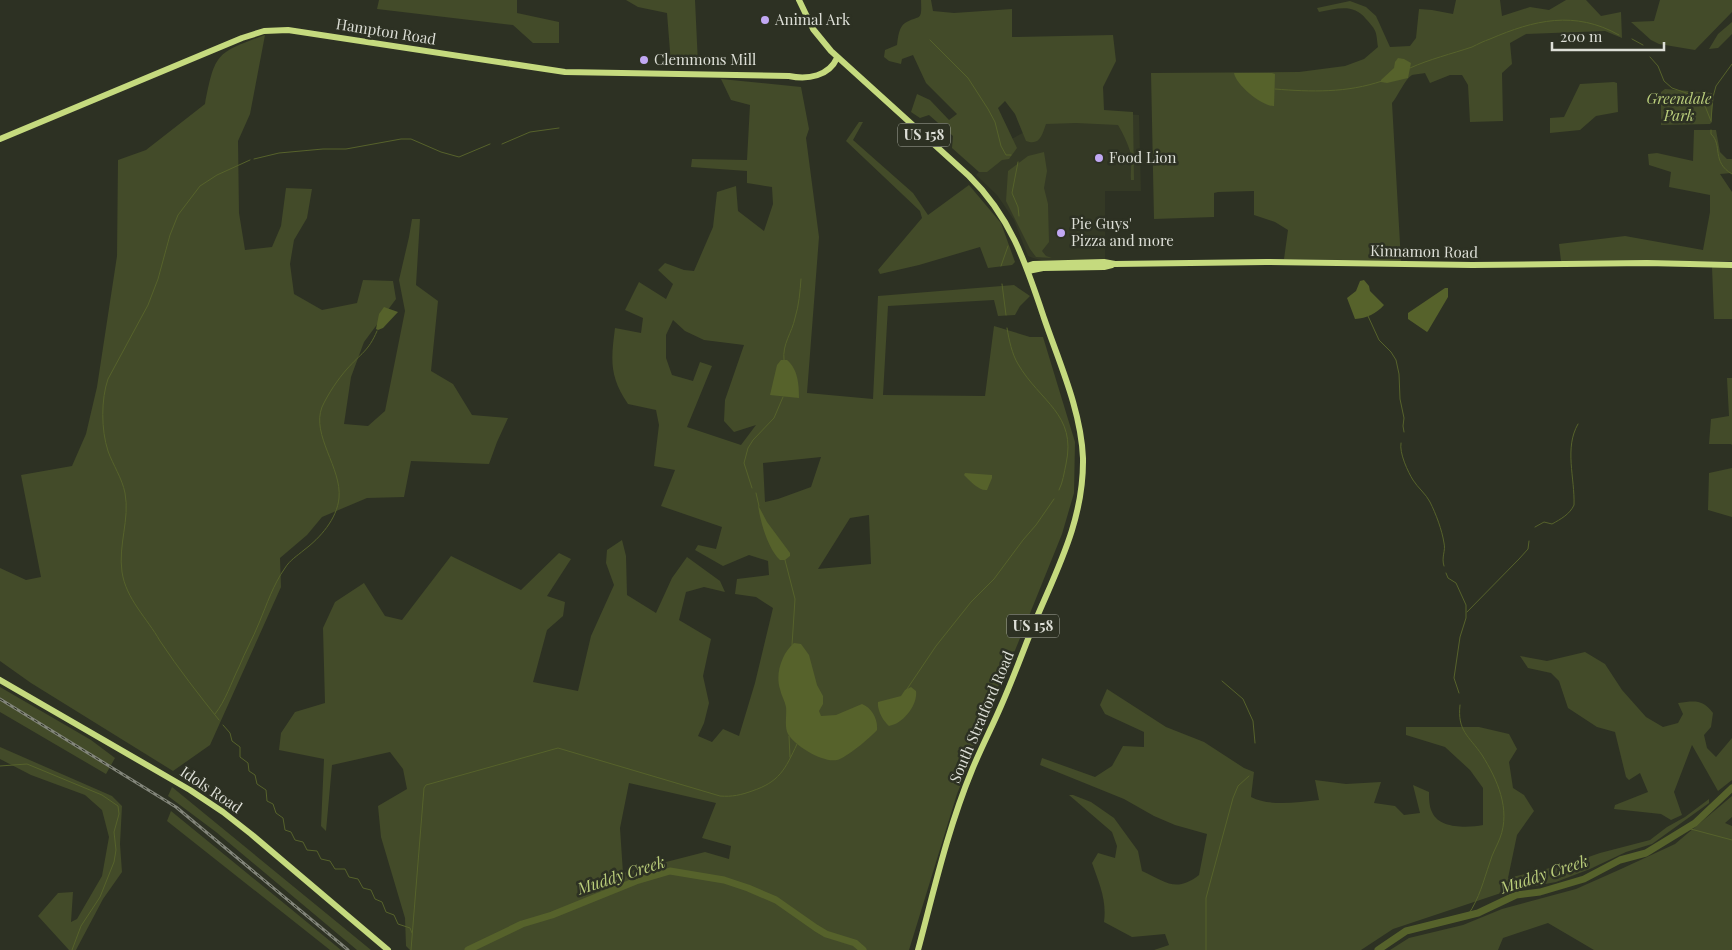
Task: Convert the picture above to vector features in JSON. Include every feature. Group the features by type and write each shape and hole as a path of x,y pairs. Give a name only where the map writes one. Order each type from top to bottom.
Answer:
{"main road":[{"name":"US 158","path":"799,0 807,20 815,33 837,58 957,164 983,190 1007,224 1028,269"},
{"name":"Hampton Road","path":"0,139 264,31 285,29 565,72 789,76 804,78 819,74 833,66 837,58"},
{"name":"Kinnamon Road","path":"1028,269 1033,264 1081,262 1115,264 1266,262 1472,265 1647,263 1732,265"},
{"name":"South Stratford Road","path":"918,950 950,833 971,771 1001,705 1071,538 1078,506 1083,459 1078,425 1028,269"},
{"name":"Idols Road","path":"0,680 190,790 224,812 387,950"}],"shaded area":[{"path":"1398,58 1411,63 1408,78 1387,83 1381,82 1394,68"},
{"path":"1234,73 1275,74 1274,106 1257,99 1245,89"},
{"path":"1097,112 1139,115 1141,191 1105,191 1105,260 1041,260 1028,256 1014,220 997,195 976,175 1006,142 1041,123"},
{"path":"1364,280 1369,286 1370,291 1384,305 1371,315 1355,319 1347,298 1356,291 1360,281"},
{"path":"1445,288 1448,288 1448,297 1427,332 1408,319 1408,313"},
{"path":"384,307 398,312 383,328 378,330 376,329 379,314"},
{"path":"781,360 787,360 794,368 799,398 770,395 777,365"},
{"path":"965,473 992,475 987,490 975,485 964,475"},
{"path":"758,505 767,522 790,553 790,556 785,560 780,560 768,542"},
{"path":"794,643 801,644 809,655 817,685 823,696 823,704 819,711 821,716 836,715 862,704 869,708 875,718 877,730 846,756 837,760 824,759 810,753 797,744 788,734 786,707 778,677 783,658"},
{"path":"911,687 916,691 915,702 912,708 899,722 889,726 881,715 878,702 901,696 905,690"}],"green space":[{"path":"379,0 517,0 517,13 559,22 559,43 533,43 513,25 377,9"},
{"path":"626,0 695,0 698,64 671,64 667,13 638,7"},
{"path":"921,0 931,0 933,11 954,13 1012,9 1012,37 1113,35 1116,61 1103,87 1104,110 1133,112 1134,180 1131,180 1130,151 1118,125 1046,124 1037,141 1026,141 1015,114 1005,101 998,108 1017,148 1009,159 1002,160 987,172 979,172 952,148 953,136 929,115 920,118 911,112 917,94 930,100 949,120 957,114 926,83 913,55 902,59 901,64 889,61 884,57 885,50 897,45 901,27 910,20 919,17"},
{"path":"1456,0 1500,0 1502,16 1530,7 1549,10 1566,0 1586,0 1601,16 1621,12 1622,38 1605,31 1526,34 1510,43 1512,64 1502,73 1503,121 1470,122 1468,85 1462,75 1450,75 1430,83 1425,73 1409,77 1392,103 1401,261 1284,259 1288,230 1275,222 1254,215 1254,191 1214,193 1214,217 1154,219 1151,73 1299,72 1345,66 1364,59 1378,47 1375,32 1366,19 1356,11 1344,8 1319,12 1317,8 1350,1 1366,7 1376,16 1390,47 1410,46 1416,38 1419,9 1453,14"},
{"path":"1660,0 1732,0 1732,12 1695,50 1659,44 1651,40 1631,22 1654,21"},
{"path":"1732,22 1732,34 1718,48 1709,49 1718,34"},
{"path":"265,35 250,114 238,141 239,213 245,250 272,247 281,226 286,188 312,189 307,218 294,240 290,264 294,294 322,310 357,303 363,280 393,281 396,299 364,342 351,377 344,424 368,426 385,411 405,311 399,280 412,219 420,219 416,285 438,301 431,371 453,384 472,415 508,418 489,464 411,461 404,497 367,498 322,517 307,535 280,558 281,587 210,745 173,771 31,683 0,661 0,568 26,580 41,577 21,475 72,466 86,434 97,387 117,256 118,160 146,150 205,104 212,74 220,57 236,46"},
{"path":"721,79 801,87 809,129 806,138 819,237 807,393 873,399 878,296 1014,285 1030,296 1020,306 1015,315 998,316 994,300 888,306 883,395 985,396 994,326 1030,337 1043,337 1075,442 1074,493 1062,534 957,794 909,950 410,950 406,946 405,918 381,837 378,806 407,789 403,769 390,752 332,765 326,831 321,826 324,759 279,750 281,733 295,712 325,703 323,628 335,602 364,583 385,616 402,620 451,556 521,590 559,553 571,559 547,596 565,602 563,616 547,630 533,682 578,691 591,636 614,585 606,563 607,550 622,540 626,556 627,595 656,613 672,578 687,557 720,581 725,592 704,587 686,592 679,620 711,639 703,676 709,703 704,723 698,736 712,742 723,729 739,736 755,683 773,608 756,597 735,594 737,579 769,575 768,561 749,555 723,566 695,550 698,545 716,549 722,527 661,506 675,470 654,466 659,425 656,410 628,404 617,385 612,359 615,328 641,333 643,318 625,310 639,282 666,299 673,284 658,270 665,263 684,270 694,271 713,227 717,192 736,186 738,211 764,231 773,204 772,187 747,183 747,171 691,167 692,159 747,160 750,105 731,100","holes":["673,320 685,331 704,340 744,345 725,400 724,421 734,432 756,425 741,445 687,427 712,366 700,362 693,381 672,375 666,358 666,335","821,457 811,487 765,502 763,463","869,515 871,564 818,569 850,518","629,783 716,803 702,838 731,846 729,859 705,852 623,873 620,828"]},
{"path":"1617,83 1618,112 1596,116 1580,130 1550,133 1550,118 1564,117 1580,84"},
{"name":"Greendale Park","path":"1665,89 1712,93 1712,122 1710,124 1661,125 1661,92"},
{"path":"859,122 863,122 853,140 913,193 928,215 969,185 1001,223 1015,262 1012,265 988,268 980,247 880,274 878,270 922,218 920,211 846,141"},
{"path":"1694,130 1716,130 1720,152 1727,159 1732,159 1732,173 1720,174 1732,192 1732,261 1561,261 1559,244 1625,236 1703,250 1710,212 1710,195 1669,187 1671,172 1649,165 1648,154 1657,153 1693,161"},
{"path":"1044,152 1047,171 1044,188 1048,204 1049,242 1042,251 1046,256 1052,258 1036,257 1030,249 1006,201 1008,171 1028,156"},
{"path":"1712,267 1732,267 1732,319 1714,319"},
{"path":"1727,378 1732,378 1732,445 1709,444 1711,419 1729,416"},
{"path":"1732,468 1732,517 1708,510 1709,473"},
{"path":"1585,652 1605,664 1622,690 1646,717 1663,727 1678,723 1683,714 1678,703 1698,702 1709,708 1713,713 1711,727 1704,735 1707,748 1716,757 1732,738 1732,780 1718,791 1692,745 1674,792 1682,815 1671,820 1661,814 1614,809 1615,805 1648,792 1640,773 1629,780 1626,777 1615,732 1597,727 1568,708 1559,681 1551,673 1528,668 1520,656 1547,661"},
{"path":"0,687 91,740 115,758 106,774 0,712"},
{"path":"1107,689 1166,727 1204,742 1244,768 1254,772 1251,797 1276,803 1319,800 1315,780 1346,784 1381,782 1374,803 1395,806 1404,815 1420,813 1413,785 1429,792 1430,807 1436,818 1441,822 1455,826 1470,827 1483,825 1483,788 1470,770 1445,747 1406,735 1406,727 1479,727 1509,734 1517,749 1509,762 1513,788 1524,795 1534,811 1517,835 1508,878 1571,863 1650,840 1709,799 1709,803 1652,844 1626,852 1556,882 1507,891 1393,929 1361,950 1154,950 1169,945 1165,934 1132,937 1104,922 1103,899 1092,863 1098,853 1115,858 1117,846 1112,832 1069,795 1091,802 1114,818 1138,851 1142,871 1171,884 1184,884 1199,875 1207,834 1175,825 1154,816 1124,799 1040,765 1042,758 1095,777 1112,766 1123,746 1144,747 1144,732 1105,714 1100,705"},
{"path":"0,747 112,796 122,806 120,844 122,872 103,899 76,950 69,950 38,916 58,893 73,892 71,922 77,919 102,876 109,837 102,810 85,795 31,775 0,759"},
{"path":"172,787 371,950 357,950 216,832 168,796"},
{"path":"1732,796 1732,817 1725,823 1732,826 1732,950 1594,950 1548,923 1503,938 1498,950 1390,950 1409,938 1463,925 1502,909 1576,889 1621,869 1675,844"},
{"path":"171,811 341,950 330,950 167,821"}],"waterway":[{"path":"1410,68 1472,47 1506,32 1555,20 1586,22 1603,27 1619,35"},
{"path":"1632,39 1643,45"},
{"path":"930,40 968,78 995,122 1001,146 1006,155 1011,155"},
{"path":"1650,57 1658,66 1664,81 1672,88 1695,96 1703,101 1711,121"},
{"path":"1711,120 1716,86 1732,64"},
{"path":"1275,89 1329,91 1356,88 1382,81"},
{"path":"502,144 530,132 559,128"},
{"path":"1711,130 1719,159 1732,174"},
{"path":"254,159 279,153 346,149 401,139 411,139 441,152 459,157 490,144"},
{"path":"219,720 167,651 132,600 124,582 121,552 126,513 125,493 106,443 103,405 108,379 148,305 178,215 200,186 217,175 250,160"},
{"path":"1018,162 1012,193 1018,207 1019,216"},
{"path":"1001,266 1008,246"},
{"path":"784,360 784,349 794,323 801,279"},
{"path":"1002,284 1006,315"},
{"path":"1368,316 1379,340 1396,360 1404,418 1404,432"},
{"path":"1007,328 1012,351 1018,364 1054,409 1066,433 1068,447 1066,464 1059,490"},
{"path":"215,714 228,691 281,574 291,560 322,534 338,506 339,487 320,429 322,407 337,382 367,348 377,331"},
{"path":"752,488 744,463 748,448 774,418 783,397"},
{"path":"1535,527 1544,522 1552,524 1568,514 1574,505 1571,453 1574,433 1578,424"},
{"path":"1401,443 1403,457 1409,472 1428,499 1442,533 1444,566"},
{"path":"756,493 759,506"},
{"path":"905,692 936,646 971,602 994,579 1054,499"},
{"path":"1467,612 1528,549 1529,541"},
{"path":"785,560 795,599 792,645"},
{"path":"1446,573 1448,578 1456,583 1466,605 1466,618 1460,637 1454,678 1459,693"},
{"path":"1222,681 1243,699 1253,721 1255,743"},
{"path":"1460,705 1462,727 1493,774 1501,795 1504,816 1500,838 1478,896 1468,915"},
{"path":"223,725 230,733 232,741 240,747 240,757 248,763 249,771 255,775 257,784 266,790 267,801 273,804 276,813 283,818 285,830 291,832 295,840 303,842 307,850 317,851 321,859 330,861 335,869 345,869 349,877 358,879 363,888 371,890 375,899 382,902 386,912 394,915 398,924 410,928 412,933"},
{"path":"789,736 790,757"},
{"path":"411,950 424,788 426,785 558,748 720,796 732,796 744,794 769,784 785,768 797,744"},
{"path":"0,766 27,764 102,795 118,806 119,814 114,832 116,850 114,862 100,897 81,926 72,950"},
{"path":"1206,950 1206,898 1233,798 1238,786 1249,776"},
{"name":"Muddy Creek","path":"1378,950 1406,931 1478,913 1516,895 1540,892 1584,879 1620,860 1646,853 1695,823 1732,788"},
{"path":"1687,828 1732,840"},
{"name":"Muddy Creek","path":"468,950 522,924 552,915 636,881 670,871 724,880 748,888 776,900 826,934 855,943 863,950"}],"railway":[{"path":"0,699 176,807 348,950"}],"place":[{"name":"Animal Ark","path":"765,20"},
{"name":"Clemmons Mill","path":"644,60"},
{"name":"Food Lion","path":"1099,158"},
{"name":"Pie Guys' Pizza and more","path":"1061,233"}]}
